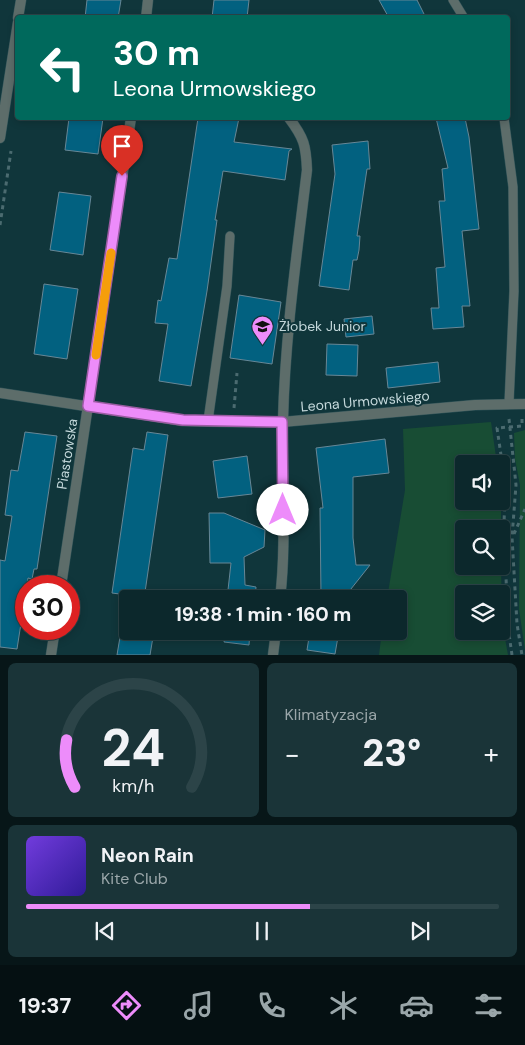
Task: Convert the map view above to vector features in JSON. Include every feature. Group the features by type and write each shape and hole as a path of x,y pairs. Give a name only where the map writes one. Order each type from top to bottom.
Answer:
{"street":[{"path":"18,15 21,0"},
{"path":"146,15 148,0"},
{"path":"0,138 15,41"},
{"name":"Piastowska","path":"63,575 131,120"},
{"path":"281,590 283,548 282,422 285,366 307,170 306,148 299,132 290,120"},
{"name":"Leona Urmowskiego","path":"0,393 183,420 208,421 282,422 509,403 525,404"},
{"path":"51,655 53,640"},
{"path":"273,655 275,640"}],"lane":[{"path":"453,0 462,15"},
{"path":"504,120 513,187 514,291 509,403"},
{"path":"208,421 227,286 230,236"}],"path":[{"path":"0,224 12,146"},
{"path":"234,400 237,373"},
{"path":"509,403 509,427 516,485 512,537 517,624 522,655"},
{"path":"225,410 242,410"},
{"path":"512,655 508,626 504,527 505,482 497,428 522,426 522,416"},
{"path":"512,537 525,510"}],"green space":[{"path":"491,422 496,455 455,455 455,510 501,510 501,520 455,520 455,575 501,575 501,585 455,585 455,640 505,640 508,655 379,655 381,640 407,640 407,590 388,590 405,490 403,429"},
{"path":"525,430 525,650 519,609 520,485 515,459 514,433"}],"building":[{"path":"87,0 121,0 118,15 85,15"},
{"path":"214,0 249,0 247,15 212,15"},
{"path":"379,0 417,0 424,15 387,15"},
{"path":"69,120 103,120 98,154 65,150"},
{"path":"198,120 239,120 234,142 292,149 289,151 285,180 223,171 207,291 191,386 159,381 168,324 155,323 158,300 161,301 169,258 177,259"},
{"path":"436,120 465,120 479,229 462,231 470,306 462,306 464,327 433,329 431,308 439,308 436,268 445,267 439,201 445,201 442,169 448,168"},
{"path":"368,141 370,169 367,169 357,236 360,236 359,250 357,260 353,260 349,290 319,286 335,174 332,145"},
{"path":"59,192 91,196 83,255 50,250"},
{"path":"44,284 78,289 67,359 34,354"},
{"path":"239,295 281,302 272,364 230,358"},
{"path":"372,316 374,334 346,337 344,319"},
{"path":"327,344 358,345 357,376 326,375"},
{"path":"438,362 440,382 388,388 386,368"},
{"path":"25,432 57,436 37,569 34,569 33,575 15,575 15,640 18,640 17,649 0,647 0,560 5,561 12,516 5,515 11,470 18,471"},
{"path":"147,432 168,435 145,590 119,590 119,594 112,593 133,448 144,450"},
{"path":"385,439 389,473 353,477 353,538 356,565 370,565 350,590 321,590 320,508 323,508 316,448"},
{"path":"247,456 252,494 218,498 213,461"},
{"path":"209,513 224,513 265,530 264,547 244,557 245,585 256,587 256,590 228,590 231,563 210,563"},
{"path":"120,640 152,640 150,655 117,655"},
{"path":"224,640 249,640 249,645 224,642"},
{"path":"309,640 337,640 335,654 307,650"}],"slow traffic":[{"path":"96,355 111,253"}],"place":[{"name":"Żłobek Junior","path":"263,345"}],"route":[{"path":"122,176 88,406 183,420 282,422 283,510"}]}
